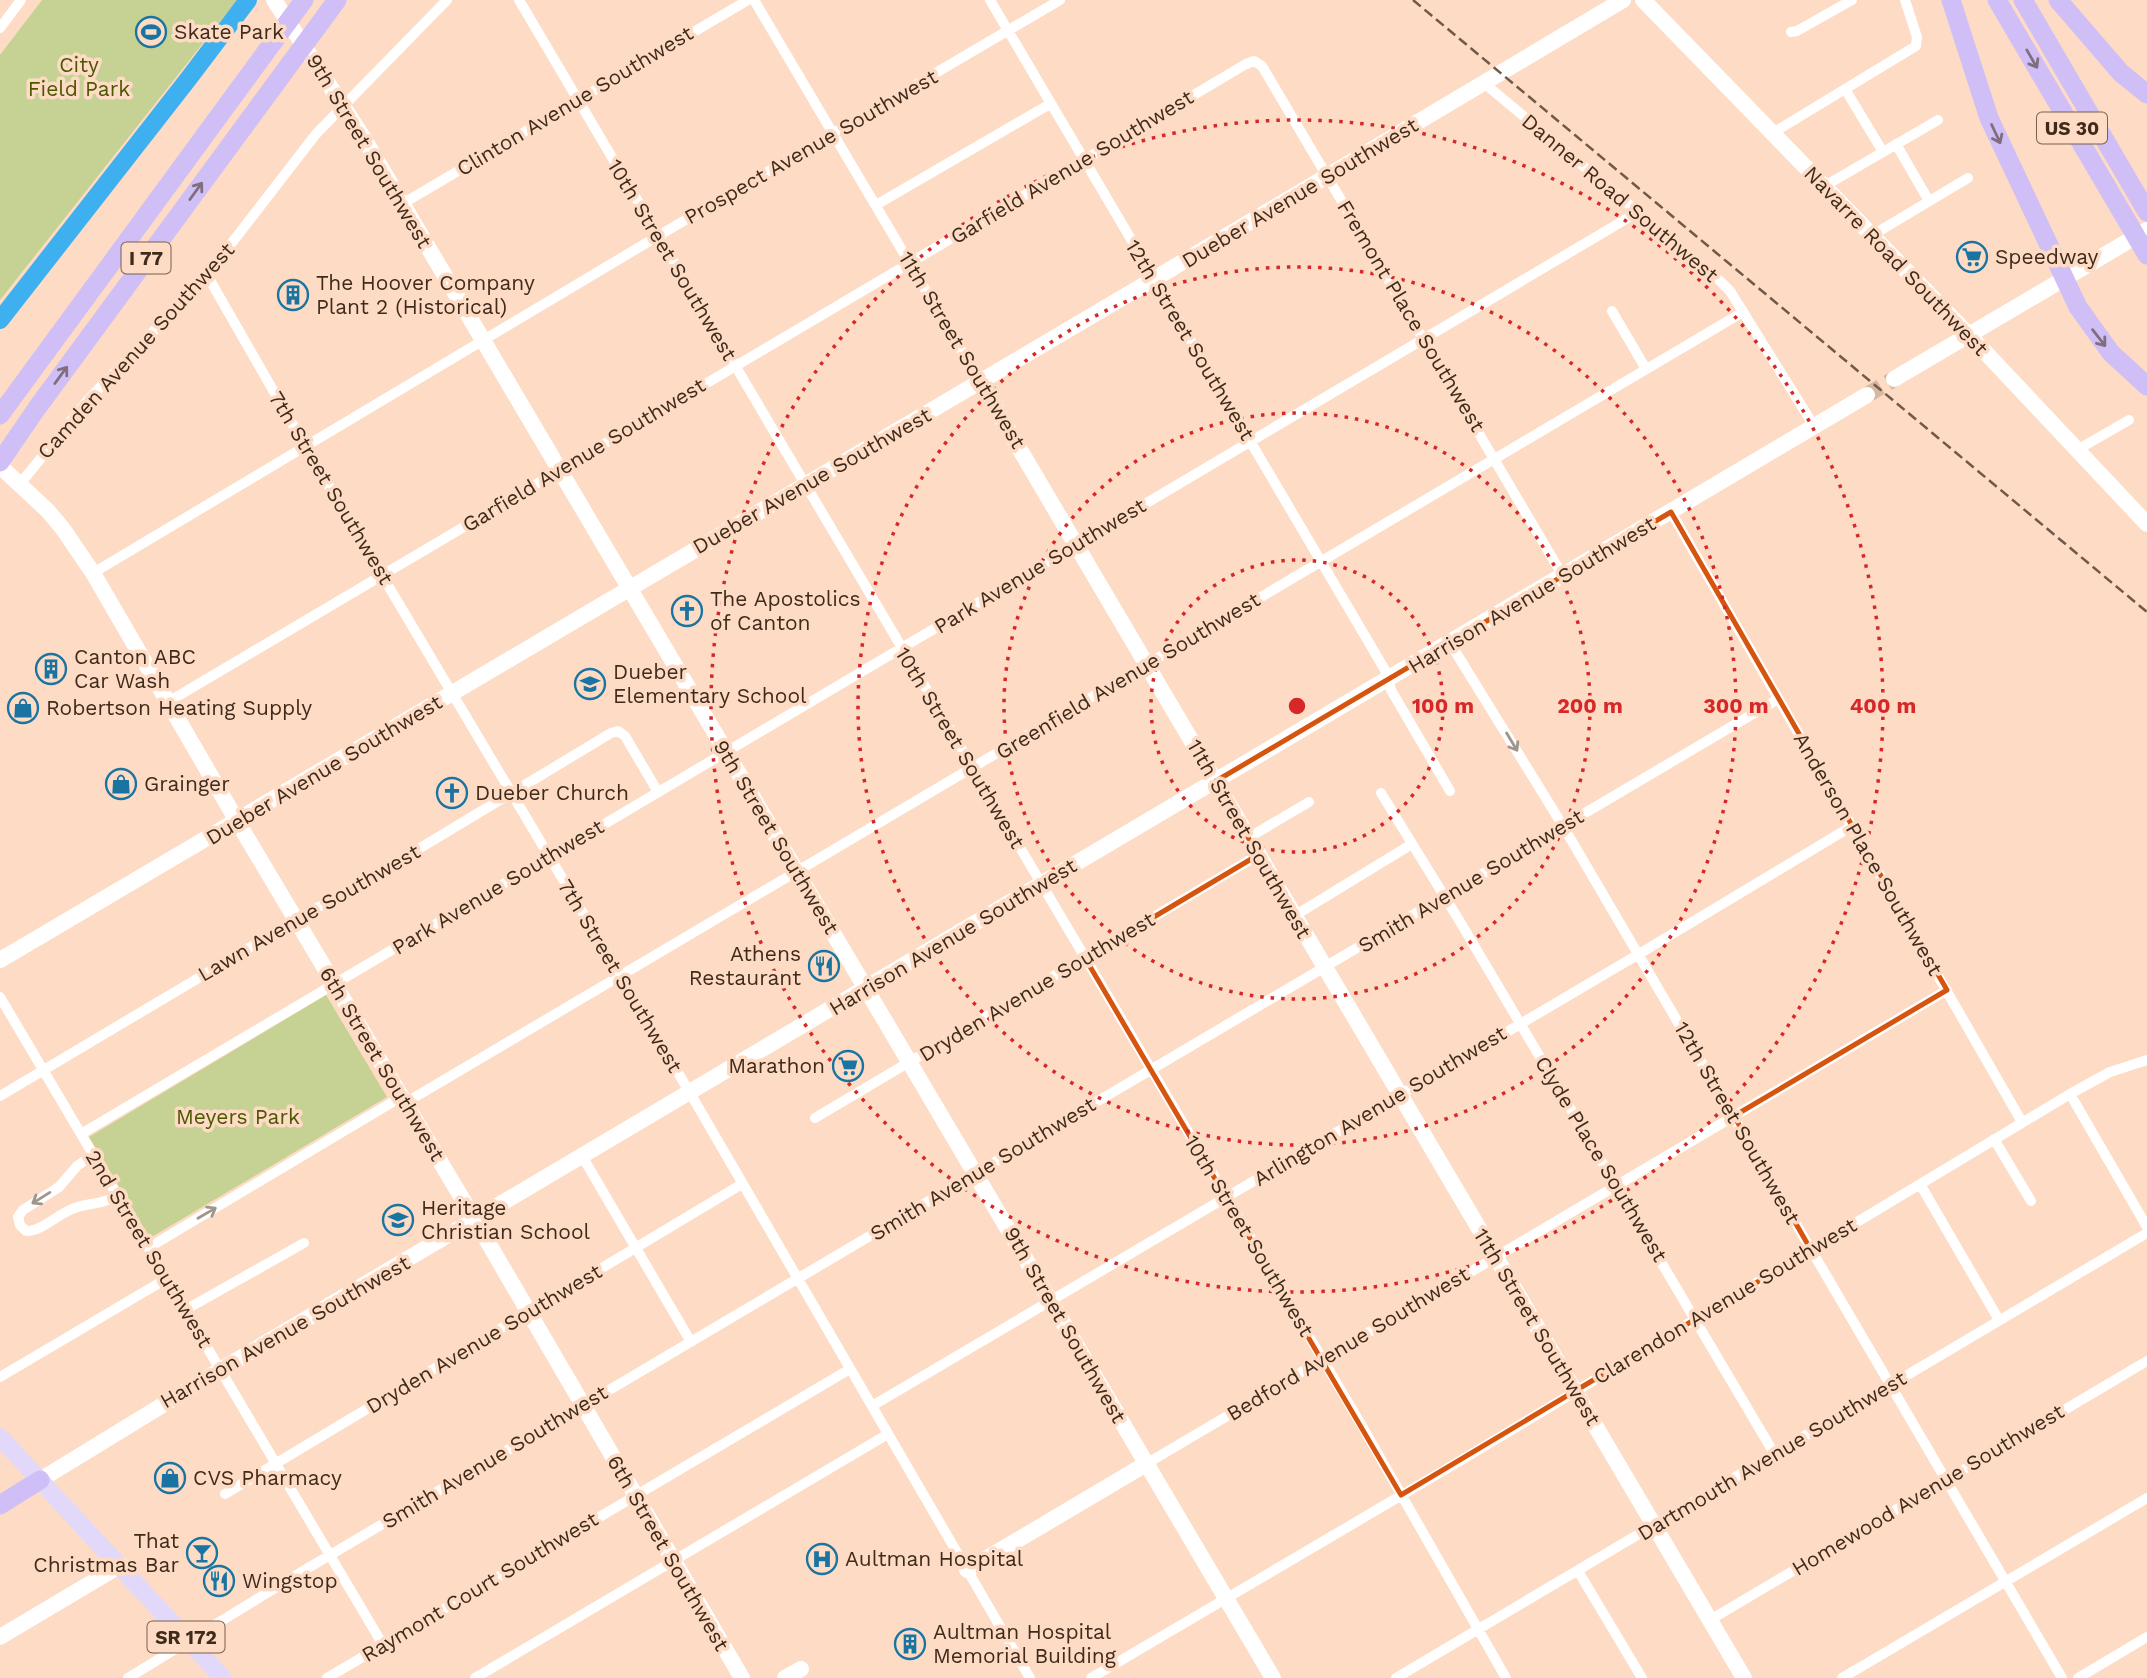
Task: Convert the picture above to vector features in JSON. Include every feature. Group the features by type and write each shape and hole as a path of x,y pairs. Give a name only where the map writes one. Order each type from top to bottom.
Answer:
{"highway":[{"name":"I 77","path":"1,407 62,310 104,271 304,0"},
{"path":"1951,0 1989,118 2078,307 2101,341 2147,386"},
{"name":"US 30","path":"1997,0 2147,255"},
{"name":"US 30","path":"2023,0 2147,212"},
{"path":"2058,0 2147,105"},
{"name":"I 77","path":"0,464 21,430 335,2"},
{"path":"2121,73 2147,94"},
{"path":"0,1505 40,1480"}],"main road":[{"name":"SR 172","path":"0,1437 223,1678"}],"street":[{"path":"0,28 21,0"},
{"name":"Camden Avenue Southwest","path":"20,484 87,401 207,275 316,134 447,0"},
{"name":"10th Street Southwest","path":"519,0 1401,1494 1506,1678"},
{"name":"Clinton Avenue Southwest","path":"402,204 748,0"},
{"name":"11th Street Southwest","path":"754,0 1744,1678"},
{"name":"12th Street Southwest","path":"990,0 1385,670 1391,690 1450,791"},
{"name":"Prospect Avenue Southwest","path":"93,573 1060,0"},
{"name":"Dueber Avenue Southwest","path":"0,960 1623,0"},
{"name":"Navarre Road Southwest","path":"1643,0 1970,336 2147,524"},
{"path":"1791,32 1852,0"},
{"path":"1771,134 1916,46 1917,37 1905,0"},
{"name":"9th Street Southwest","path":"275,2 343,106 483,340 1273,1678"},
{"name":"Garfield Avenue Southwest","path":"168,702 1254,61"},
{"name":"Fremont Place Southwest","path":"1254,61 1262,65 1563,576"},
{"name":"Danner Road Southwest","path":"1484,83 1714,274 1730,291 1814,426"},
{"path":"1845,89 1883,152"},
{"path":"876,205 1050,104"},
{"path":"1823,187 1938,120"},
{"path":"1896,145 1929,201"},
{"path":"1871,236 1968,178"},
{"name":"Park Avenue Southwest","path":"81,1134 1638,212"},
{"path":"1894,379 2147,230"},
{"name":"7th Street Southwest","path":"207,275 690,1093 1030,1678"},
{"path":"1612,311 1646,369"},
{"name":"Greenfield Avenue Southwest","path":"148,1248 620,976 1743,312"},
{"name":"Harrison Avenue Southwest","path":"40,1480 220,1370 1867,396"},
{"path":"2077,450 2129,420"},
{"name":"6th Street Southwest","path":"0,464 63,529 93,573 742,1678"},
{"name":"Anderson Place Southwest","path":"1671,512 2022,1122"},
{"name":"12th Street Southwest","path":"1450,643 1639,954 2062,1678"},
{"name":"Smith Avenue Southwest","path":"128,1678 331,1554 1778,699"},
{"name":"Lawn Avenue Southwest","path":"0,1096 611,733 618,731 625,736 659,792"},
{"name":"Clyde Place Southwest","path":"1381,793 1775,1455"},
{"path":"1248,838 1309,802"},
{"name":"Arlington Avenue Southwest","path":"872,1406 1852,826"},
{"path":"1294,916 1412,844"},
{"name":"Dryden Avenue Southwest","path":"815,1118 1258,855"},
{"name":"Bedford Avenue Southwest","path":"967,1570 1947,990"},
{"name":"2nd Street Southwest","path":"0,997 383,1645"},
{"name":"Clarendon Avenue Southwest","path":"1091,1678 2022,1122 2110,1072 2147,1060"},
{"path":"2070,1094 2147,1227"},
{"path":"1994,1139 2031,1201"},
{"path":"93,1155 77,1167 60,1187 23,1210 19,1217 20,1225 31,1231 72,1209 104,1203 117,1196"},
{"path":"582,1156 691,1342"},
{"name":"Dryden Avenue Southwest","path":"225,1494 742,1184"},
{"path":"1920,1184 1999,1320"},
{"name":"Dartmouth Avenue Southwest","path":"1396,1678 2147,1233"},
{"path":"185,1310 304,1243"},
{"path":"0,1377 166,1279"},
{"name":"Homewood Avenue Southwest","path":"1710,1620 2147,1361"},
{"name":"Raymont Court Southwest","path":"327,1678 850,1369"},
{"path":"475,1678 888,1434"},
{"path":"1842,1678 2147,1498"},
{"path":"0,1637 121,1565"},
{"path":"1578,1571 1642,1678"},
{"path":"2078,1678 2147,1637"},
{"path":"785,1678 801,1669"}],"highlighted area":[{"path":"1671,512 1947,990 1734,1116 1811,1250 1401,1495 1085,958 1258,855 1216,781"}],"green space":[{"name":"City Field Park","path":"42,0 237,0 0,300 0,55"},
{"name":"Meyers Park","path":"326,995 387,1097 150,1238 89,1137"}],"waterway":[{"path":"0,320 248,0"}],"tunnel":[{"path":"1867,395 1894,379"}],"railway":[{"path":"1413,0 2147,612"}],"place":[{"name":"Skate Park","path":"151,32"},
{"name":"Speedway","path":"1972,257"},
{"name":"The Hoover Company Plant 2 (Historical)","path":"293,295"},
{"name":"The Apostolics of Canton","path":"687,611"},
{"name":"Canton ABC Car Wash","path":"51,669"},
{"name":"Dueber Elementary School","path":"590,684"},
{"name":"Robertson Heating Supply","path":"23,708"},
{"name":"Grainger","path":"121,784"},
{"name":"Dueber Church","path":"452,793"},
{"name":"Athens Restaurant","path":"824,966"},
{"name":"Marathon","path":"848,1066"},
{"name":"Heritage Christian School","path":"398,1220"},
{"name":"CVS Pharmacy","path":"170,1478"},
{"name":"That Christmas Bar","path":"202,1553"},
{"name":"Aultman Hospital","path":"822,1559"},
{"name":"Wingstop","path":"219,1581"},
{"name":"Aultman Hospital Memorial Building","path":"910,1644"}]}
